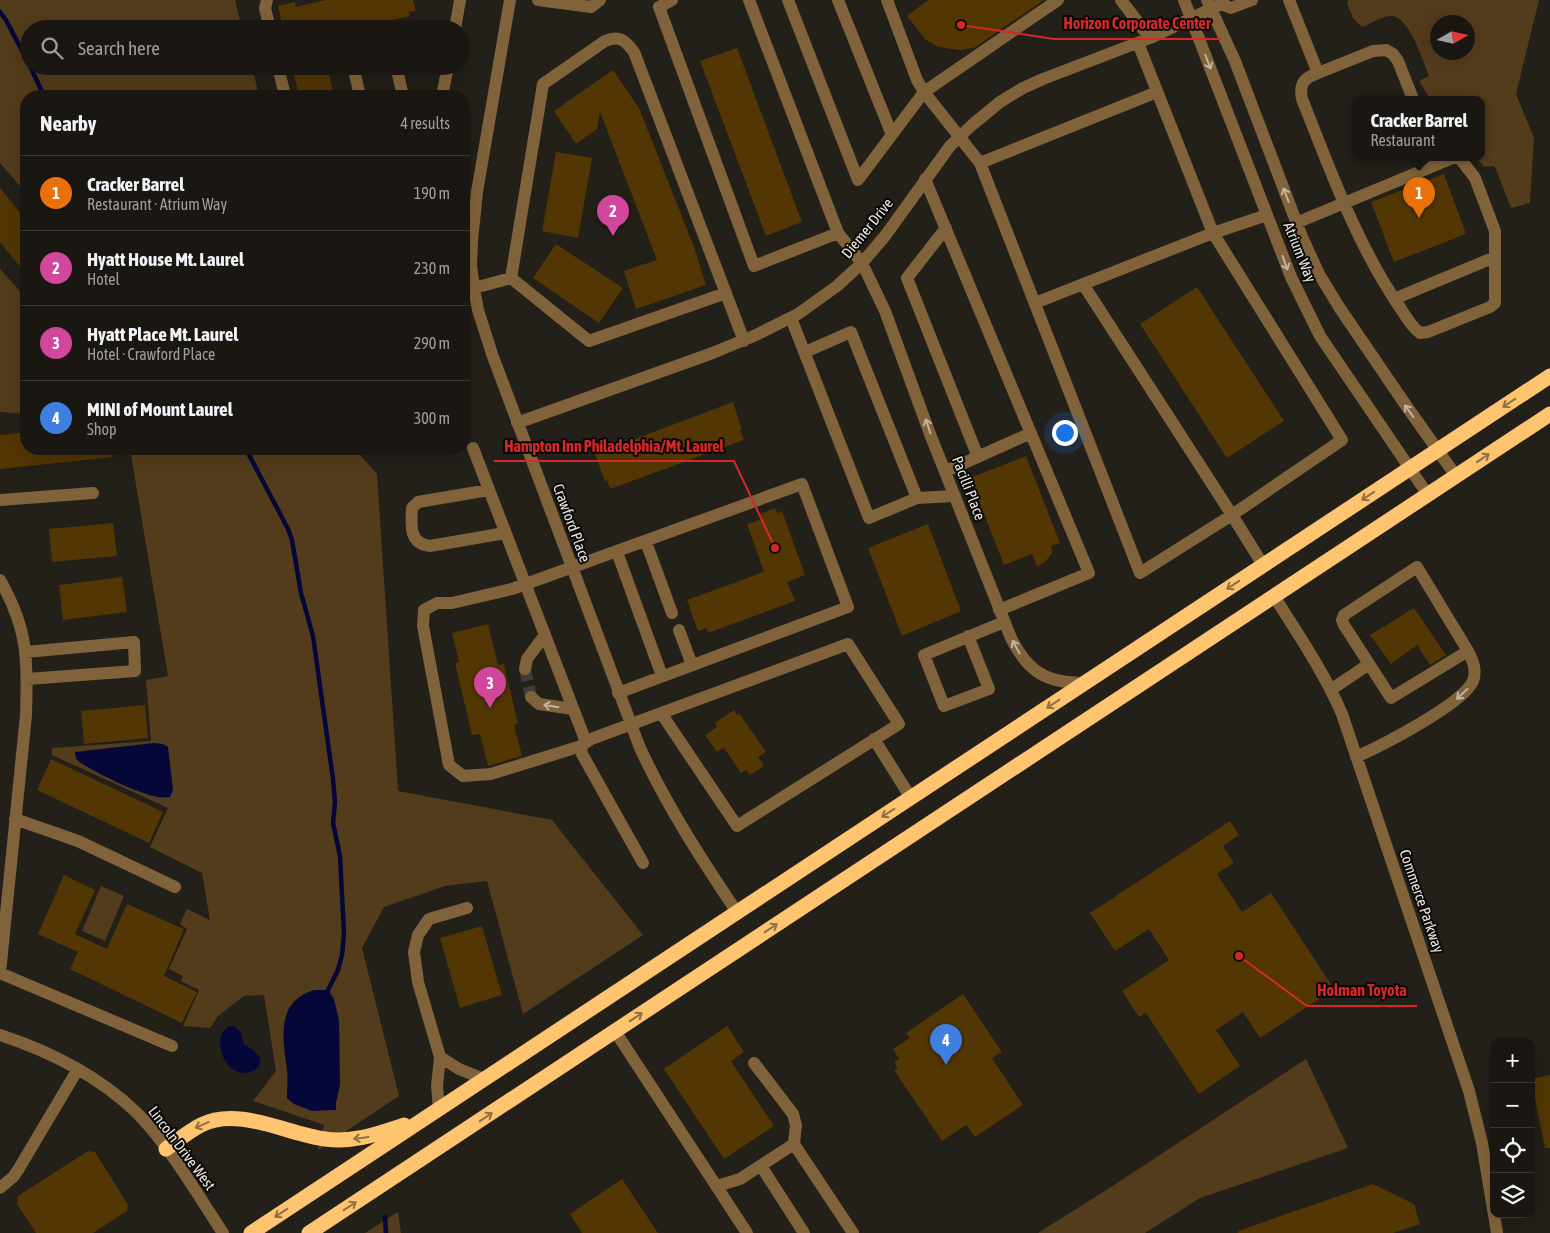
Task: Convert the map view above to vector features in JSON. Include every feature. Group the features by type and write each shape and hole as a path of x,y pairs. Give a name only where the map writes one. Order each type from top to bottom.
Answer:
{"highway":[{"path":"251,1233 1550,376"},
{"path":"309,1233 1550,414"},
{"path":"166,1149 197,1127 213,1120 249,1120 306,1136 348,1140 368,1137 424,1119"}],"street":[{"path":"267,0 265,8 268,20"},
{"path":"456,20 460,0"},
{"name":"Crawford Place","path":"510,0 473,216 471,265 478,310 517,423 630,725 669,805 737,912"},
{"path":"538,0 591,7 600,0"},
{"path":"672,0 659,7 754,266 838,233"},
{"name":"Pacilli Place","path":"748,0 838,233 862,263 885,311 1001,616 1017,651 1031,668 1048,678 1059,682 1085,683"},
{"path":"788,0 858,180 924,92 1058,0"},
{"path":"838,0 892,135"},
{"path":"887,0 917,80 958,137 980,163 1140,573 1232,515 1342,440 1212,233 1138,42"},
{"path":"1121,0 1150,38"},
{"name":"Atrium Way","path":"1184,0 1291,277 1320,336 1428,495"},
{"path":"1216,3 1231,8 1252,0"},
{"path":"1289,0 1318,73"},
{"name":"Diemer Drive","path":"517,423 744,341 791,318 818,301 862,263 885,236 925,179 958,137 1000,102 1043,79 1150,38 1191,18 1216,3"},
{"name":"Atrium Way","path":"1216,3 1235,61 1296,223 1319,274 1339,308 1456,476"},
{"path":"511,278 543,84 605,41 612,38 621,38 634,52 744,341"},
{"path":"1411,96 1398,61 1393,54 1386,50 1373,51 1307,77 1300,87 1302,98 1344,203 1371,261 1394,299 1414,328 1420,333 1428,332 1490,307 1495,303 1496,299 1495,231 1475,178 1462,161"},
{"path":"280,75 284,90"},
{"path":"355,75 359,90"},
{"path":"398,75 402,90"},
{"path":"443,90 446,75"},
{"path":"980,163 1157,92"},
{"path":"1296,223 1445,161"},
{"path":"925,179 1089,573 1001,616 968,636 924,655 944,706 990,689 968,636"},
{"path":"1035,303 1212,233 1267,216"},
{"path":"946,228 906,278 978,457"},
{"path":"1394,299 1495,257"},
{"path":"474,288 511,278"},
{"path":"511,278 589,341 726,293"},
{"path":"1082,284 1263,565"},
{"path":"791,318 869,518 917,498 955,496"},
{"path":"804,352 851,332 917,498"},
{"path":"946,471 1031,433"},
{"path":"473,448 573,709 584,744 582,754 642,863"},
{"path":"618,693 848,607 802,484 525,585 452,603 437,603 424,610 423,626 449,765 463,776 491,774 584,744 630,725 662,713 848,644 900,724 736,826 662,713"},
{"path":"489,490 418,502 412,508 411,520 414,538 418,543 430,546 505,532"},
{"path":"0,500 93,493"},
{"path":"646,542 672,612"},
{"path":"617,552 662,676"},
{"path":"1356,757 1386,743 1465,693 1475,672 1474,662 1468,652 1416,567 1344,615 1342,620 1344,624 1391,698 1468,652"},
{"path":"0,580 15,609 21,626 26,652 27,679 26,715 0,973 172,1046"},
{"name":"Commerce Parkway","path":"1274,596 1332,689 1356,757 1468,1090 1482,1143 1496,1233"},
{"path":"679,630 692,665"},
{"path":"525,669 528,660 544,636"},
{"path":"26,652 134,642 135,672 27,679"},
{"path":"1332,689 1369,664"},
{"path":"530,698 539,704 573,709"},
{"path":"874,739 911,798"},
{"path":"15,819 78,841 176,888"},
{"path":"439,1109 437,1086 440,1057 418,982 414,952 418,935 429,919 467,908"},
{"path":"615,1031 748,1233"},
{"name":"Lincoln Drive West","path":"0,1035 24,1043 78,1069 136,1112 166,1149 224,1233"},
{"path":"440,1057 459,1069 484,1079"},
{"path":"754,1063 793,1114 796,1125 794,1144 852,1233"},
{"path":"0,1188 18,1170 78,1069"},
{"path":"717,1186 740,1180 794,1144"},
{"path":"761,1166 804,1233"}],"shaded area":[{"path":"0,0 235,0 240,20 20,20 20,75 254,75 258,90 20,90 20,186 0,163"},
{"path":"1348,0 1539,0 1516,94 1534,138 1530,203 1511,208 1494,166 1484,167 1479,161 1485,161 1485,96 1428,96 1419,81 1429,76 1415,40 1404,23 1398,18 1388,16 1362,27 1353,18 1347,3"},
{"path":"0,269 20,291 20,414 0,412"},
{"path":"131,455 360,455 377,474 398,791 552,820 643,935 523,1014 487,881 445,886 384,907 362,948 399,1096 318,1150 324,1125 253,1101 276,1071 264,995 244,996 218,1016 210,1028 183,1026 199,990 181,981 183,976 169,969 187,929 180,924 187,909 210,920 202,873 150,847 168,808 52,755 52,748 151,741 146,680 168,676"},
{"path":"154,743 163,744 168,747 173,790 170,797 150,795 127,787 92,770 76,759 75,752"},
{"path":"101,886 124,896 105,941 82,931"},
{"path":"314,990 329,991 334,999 339,1020 340,1085 336,1110 312,1111 294,1104 287,1098 284,1023 287,1012 293,1003 301,996"},
{"path":"229,1026 236,1027 241,1033 244,1045 256,1052 260,1060 259,1066 253,1071 244,1073 235,1071 227,1063 221,1050 220,1039 222,1033"},
{"path":"1306,1059 1348,1148 1200,1198 1145,1233 1038,1233 1111,1187"},
{"path":"398,1212 401,1233 365,1233"}],"building":[{"path":"326,0 413,0 416,11 409,12 410,16 393,20 281,20 278,6 295,2 296,7"},
{"path":"928,0 1044,0 974,48 958,50 939,47 926,40 907,16"},
{"path":"737,48 802,222 766,236 700,61"},
{"path":"613,70 639,108 694,247 706,285 636,309 624,271 657,260 600,112 597,129 576,144 554,111"},
{"path":"294,75 329,75 333,90 298,90"},
{"path":"556,152 592,158 578,238 542,231"},
{"path":"1444,174 1466,234 1394,262 1371,202"},
{"path":"0,188 20,213 20,267 0,242"},
{"path":"556,244 623,288 599,323 533,278"},
{"path":"1197,287 1284,421 1227,458 1140,324"},
{"path":"733,402 744,440 610,489 595,454"},
{"path":"20,433 20,455 113,455 113,457 0,469 0,435"},
{"path":"1026,456 1060,543 1051,546 1052,553 1046,561 1037,567 1032,554 1004,565 970,478"},
{"path":"775,508 777,513 782,511 805,575 787,582 795,601 708,633 706,628 698,631 687,600 764,572 747,524 762,519 760,514"},
{"path":"113,523 117,556 52,562 49,529"},
{"path":"928,524 961,611 902,636 868,548"},
{"path":"122,577 127,612 63,620 59,585"},
{"path":"1414,608 1446,655 1430,665 1417,645 1391,664 1370,635"},
{"path":"488,624 498,665 504,664 518,724 514,725 522,756 488,766 480,734 472,735 455,663 459,662 452,633"},
{"path":"145,705 148,738 84,744 81,711"},
{"path":"734,710 737,715 739,713 766,752 758,757 764,766 750,775 746,770 741,773 724,748 717,752 705,735 717,727 715,723"},
{"path":"51,759 163,812 149,843 37,790"},
{"path":"1230,821 1239,835 1223,846 1234,863 1217,874 1242,912 1271,893 1334,989 1260,1038 1243,1012 1216,1030 1240,1066 1199,1094 1146,1013 1139,1017 1122,991 1169,960 1149,929 1115,951 1090,913"},
{"path":"64,875 95,890 75,934 107,949 127,904 184,929 164,976 197,992 182,1023 70,969 78,952 38,934"},
{"path":"482,926 502,995 460,1008 440,938"},
{"path":"963,994 1002,1052 992,1058 1023,1105 975,1137 966,1125 942,1141 894,1070 898,1068 894,1062 899,1059 893,1049 910,1038 906,1033"},
{"path":"727,1026 744,1052 731,1061 774,1126 724,1159 664,1069"},
{"path":"1550,1075 1550,1148 1545,1148 1535,1099 1535,1078"},
{"path":"88,1151 95,1152 128,1205 127,1211 93,1233 36,1233 17,1204 18,1196"},
{"path":"622,1179 658,1233 582,1233 570,1214"},
{"path":"1373,1184 1414,1204 1420,1224 1393,1233 1238,1233 1238,1231"}],"waterway":[{"path":"0,12 20,47"},
{"path":"34,75 41,90"},
{"path":"249,455 292,540 301,593 313,636 333,779 335,802 333,823 340,856 344,934 338,970 326,994"},
{"path":"385,1217 386,1233"}],"tunnel":[{"path":"525,669 531,697"}],"place":[{"name":"Horizon Corporate Center","path":"961,25"},
{"name":"Cracker Barrel","path":"1419,218"},
{"name":"Hyatt House Mt. Laurel","path":"613,236"},
{"name":"Hampton Inn Philadelphia/Mt. Laurel","path":"775,548"},
{"name":"Hyatt Place Mt. Laurel","path":"490,708"},
{"name":"Holman Toyota","path":"1239,956"},
{"name":"MINI of Mount Laurel","path":"946,1065"}]}
